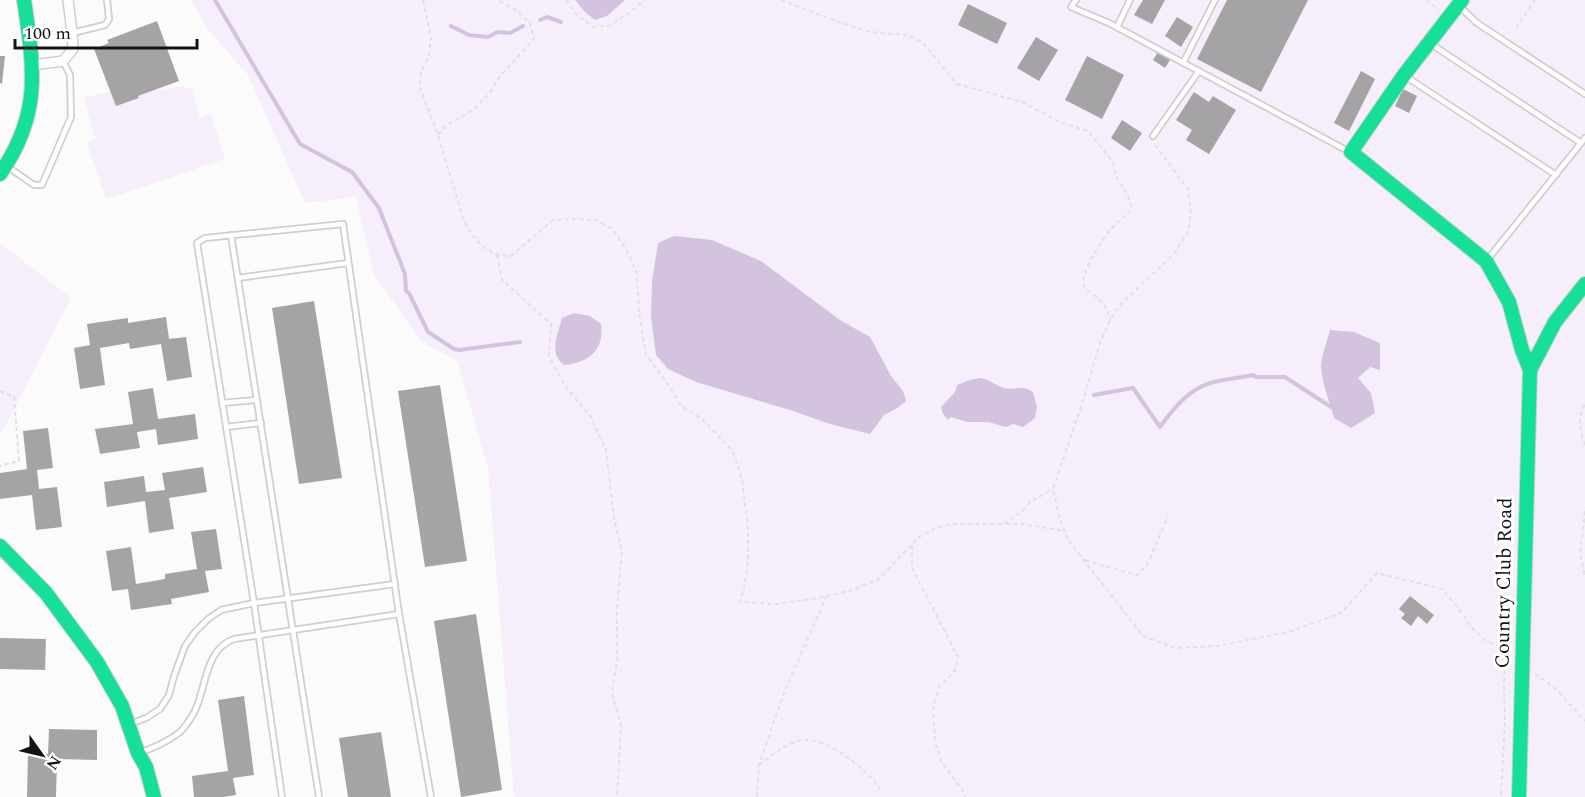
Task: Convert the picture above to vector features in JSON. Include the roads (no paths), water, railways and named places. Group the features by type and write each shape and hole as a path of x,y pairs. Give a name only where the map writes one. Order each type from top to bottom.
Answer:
{"street":[{"path":"3,170 10,162 26,122 33,91 33,65 24,0"},
{"path":"33,65 63,61 73,49 68,0"},
{"path":"1351,153 1404,75 1460,3"},
{"name":"Country Club Road","path":"1351,153 1486,261 1509,303 1530,370"},
{"name":"Country Club Road","path":"1519,797 1530,370 1555,322 1585,284"},
{"path":"0,546 46,593 90,653 122,706 138,753 146,767 154,797"}],"lane":[{"path":"72,33 105,25 109,19 107,0"},
{"path":"1076,0 1071,7 1117,27 1351,153"},
{"path":"1117,27 1130,0"},
{"path":"1183,63 1215,0"},
{"path":"1460,3 1477,23 1585,94"},
{"path":"1429,43 1581,143"},
{"path":"3,170 34,185 42,185 71,117 70,75 63,61"},
{"path":"1153,136 1199,71"},
{"path":"1404,75 1556,175"},
{"path":"1486,261 1585,138"},
{"path":"282,797 197,243 205,238 343,224 399,614 431,797"},
{"path":"231,235 319,797"},
{"path":"238,278 348,262"},
{"path":"222,404 257,400"},
{"path":"226,427 261,423"},
{"path":"129,724 146,718 160,709 169,695 185,646 208,619 221,610 254,603 396,584"},
{"path":"138,753 160,744 181,731 196,707 212,660 228,641 399,614"}],"waterway":[{"path":"215,0 300,144 352,172 379,208 405,274 406,291 428,332 459,350 520,342"},
{"path":"540,20 547,17 561,22"},
{"path":"451,26 469,35 488,37 498,32 510,33 523,26"},
{"path":"1094,395 1133,388 1160,427 1182,401 1202,386 1253,375 1256,377 1285,377 1331,407"}]}
